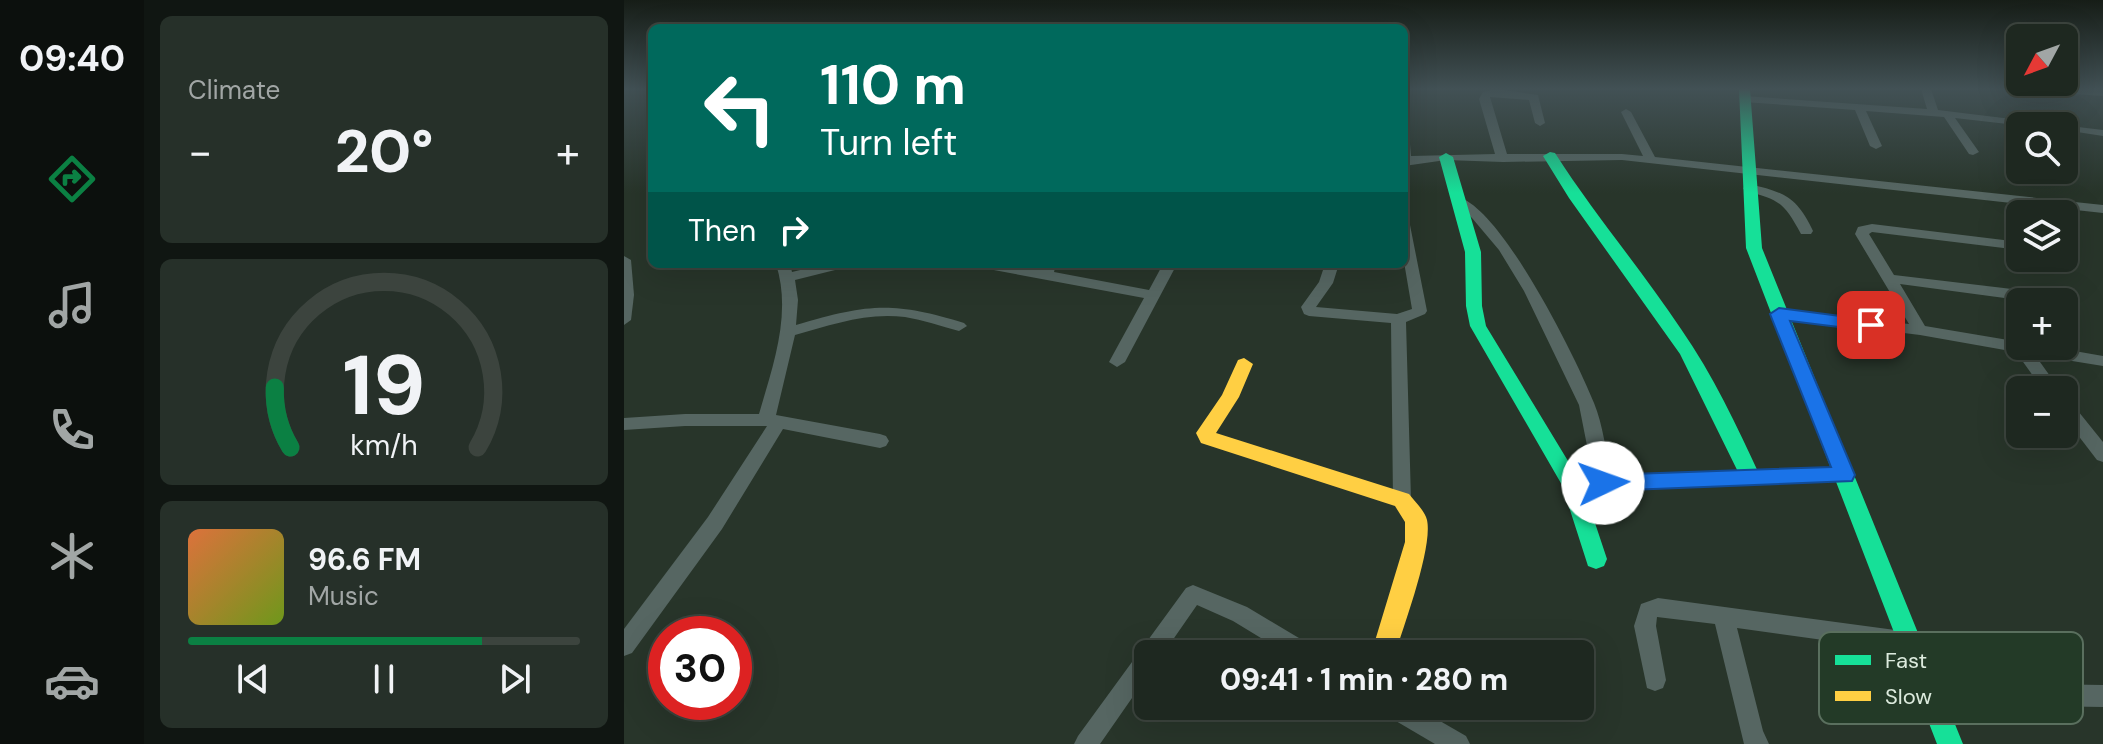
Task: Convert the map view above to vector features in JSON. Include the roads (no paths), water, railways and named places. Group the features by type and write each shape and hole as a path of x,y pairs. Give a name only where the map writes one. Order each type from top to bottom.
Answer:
{"street":[{"path":"1492,124 1503,159"},
{"path":"1632,124 1650,159"},
{"path":"1745,124 1754,248 1906,632"},
{"path":"1866,124 1876,146"},
{"path":"1954,124 1973,152"},
{"path":"2078,129 2103,133"},
{"path":"1550,156 1567,190 1587,219 1649,294 1684,344 1714,396 1750,476"},
{"path":"1446,157 1451,183 1461,202 1477,215 1505,248 1531,291 1587,405 1603,483"},
{"path":"1408,162 1446,157 1650,159 1748,177 2103,209"},
{"path":"1748,177 1789,200 1806,231"},
{"path":"1461,202 1461,215 1470,234 1473,252 1474,312 1483,337 1572,484 1596,559"},
{"path":"1920,330 1862,234 1863,230 1872,228 2006,244"},
{"path":"1331,268 1329,278 1308,307 1309,311 1398,319 1420,311 1408,246"},
{"path":"624,260 627,295 624,320"},
{"path":"1117,362 1168,268"},
{"path":"1048,269 1152,295"},
{"path":"624,646 715,523 772,421 788,332 786,270"},
{"path":"1891,279 2006,293"},
{"path":"788,332 869,312 886,311 915,313 959,326"},
{"path":"1779,314 1920,330 2006,345"},
{"path":"1398,319 1402,500"},
{"path":"2078,357 2103,361"},
{"path":"1244,364 1230,397 1206,433 1208,438 1402,500 1413,509 1418,527 1416,548 1402,584 1389,640"},
{"path":"624,424 685,420 772,421 880,441"},
{"path":"2078,423 2103,455"},
{"path":"1572,484 1845,475"},
{"path":"1160,640 1193,594 1240,614 1283,640"},
{"path":"1655,680 1645,626 1648,611 1658,607 1836,632"},
{"path":"1724,617 1752,735 1757,744"},
{"path":"1086,744 1134,676"},
{"path":"2083,696 2103,696"},
{"path":"1414,720 1448,742"},
{"path":"1942,724 1950,744"}]}
